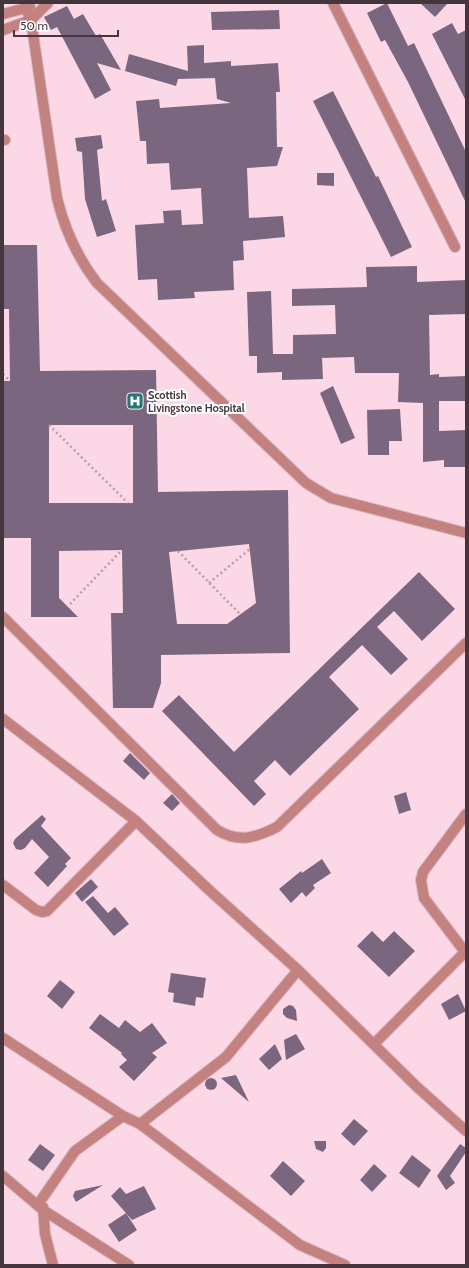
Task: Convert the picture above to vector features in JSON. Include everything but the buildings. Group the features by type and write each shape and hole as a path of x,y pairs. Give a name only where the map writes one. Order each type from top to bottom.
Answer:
{"street":[{"path":"333,3 455,247"},
{"path":"3,14 25,7 46,5"},
{"path":"3,30 31,20 46,5"},
{"path":"25,7 31,20 57,198 62,217 77,254 97,283 306,483 331,498 466,533"},
{"path":"3,617 217,830 229,837 250,838 277,827 466,643"},
{"path":"3,719 136,821 298,970 416,1086 466,1131"},
{"path":"374,1044 466,952 424,898 421,880 426,868 466,814"},
{"path":"3,885 36,910 42,912 46,911 136,821"},
{"path":"140,1124 226,1057 298,970"},
{"path":"3,1038 122,1116 140,1124 300,1245 345,1265"},
{"path":"53,1265 45,1234 43,1210 39,1203 75,1150 122,1116"},
{"path":"3,1176 43,1210 129,1265"}],"path":[{"path":"3,374 10,381"},
{"path":"49,425 128,503"},
{"path":"209,583 250,549"},
{"path":"70,604 122,550"},
{"path":"178,551 240,614"}],"place":[{"name":"Scottish Livingstone Hospital","path":"135,401"}]}
